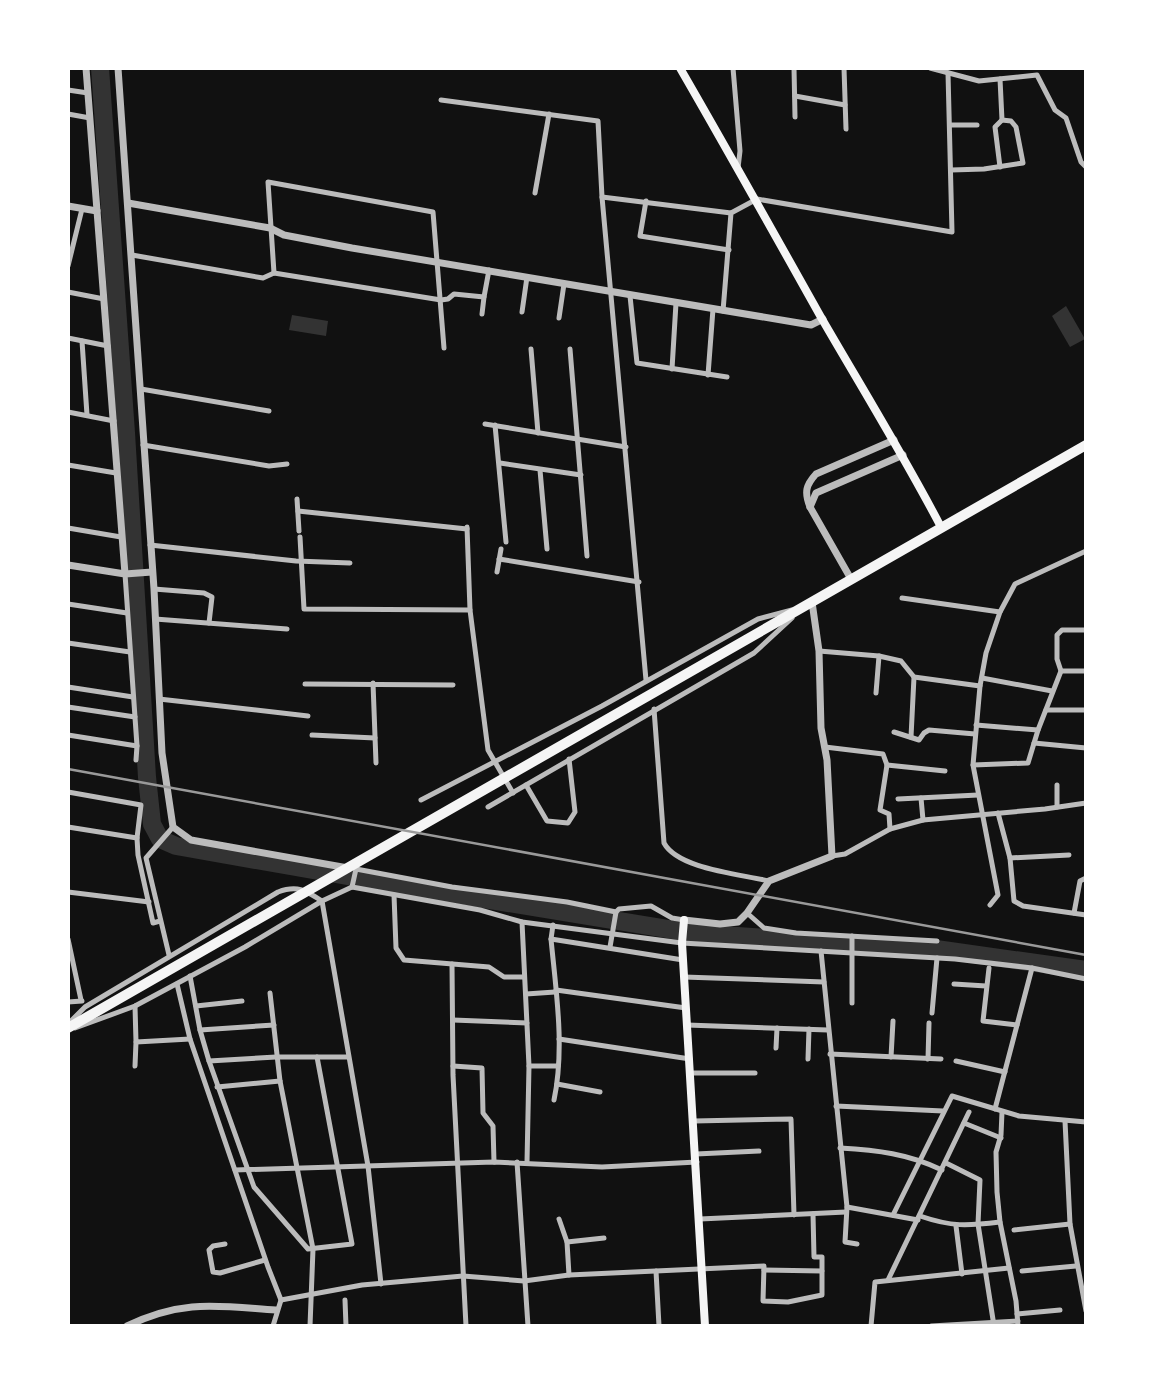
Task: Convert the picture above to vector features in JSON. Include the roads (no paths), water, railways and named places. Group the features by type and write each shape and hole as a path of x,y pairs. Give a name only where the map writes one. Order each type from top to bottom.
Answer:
{"highway":[{"path":"68,1027 1086,445"}],"main road":[{"path":"680,68 903,455 941,527"},
{"path":"684,923 682,941 705,1326"}],"street":[{"path":"86,68 114,421 136,760"},
{"path":"118,68 154,589 162,753 173,827 191,840 452,887 567,902 615,914"},
{"path":"733,68 740,151 738,168"},
{"path":"794,68 796,117"},
{"path":"844,68 846,129"},
{"path":"930,68 979,81 1037,75 1055,110 1066,118 1081,162 1086,167"},
{"path":"602,197 732,213 757,199 953,232 948,73"},
{"path":"1000,79 1002,120 995,127 1000,167"},
{"path":"68,90 88,93"},
{"path":"795,96 845,105"},
{"path":"442,100 598,121 602,197 646,680"},
{"path":"68,114 90,118"},
{"path":"535,193 549,114"},
{"path":"951,170 1023,163 1016,127 1011,121 1002,120"},
{"path":"950,125 977,125"},
{"path":"274,273 268,182 433,212 444,348"},
{"path":"646,201 640,236 729,250"},
{"path":"128,203 270,228 284,235 612,293 811,325 823,319"},
{"path":"68,206 97,211"},
{"path":"68,266 82,209"},
{"path":"723,311 732,213"},
{"path":"132,255 263,278 274,273 441,300 448,299 454,293 484,297"},
{"path":"482,314 489,270"},
{"path":"522,312 527,277"},
{"path":"559,318 564,284"},
{"path":"68,292 104,299"},
{"path":"630,296 637,363 727,377"},
{"path":"672,369 676,303"},
{"path":"709,375 713,309"},
{"path":"68,338 108,346"},
{"path":"82,341 87,415"},
{"path":"531,349 538,433"},
{"path":"570,349 587,556"},
{"path":"141,389 269,411"},
{"path":"68,412 114,421"},
{"path":"485,424 626,447"},
{"path":"495,425 506,542"},
{"path":"851,579 810,507 805,495 807,484 816,474 894,440"},
{"path":"143,445 270,467 287,464"},
{"path":"810,507 816,493 903,455"},
{"path":"500,463 581,475"},
{"path":"68,465 116,473"},
{"path":"540,470 547,549"},
{"path":"297,499 304,609 470,610"},
{"path":"298,511 467,528 470,610 488,750 513,793"},
{"path":"68,528 121,537"},
{"path":"150,545 292,560 350,563"},
{"path":"497,572 501,549"},
{"path":"990,905 999,895 973,765 980,686 986,653 1000,612 1015,584 1086,551"},
{"path":"499,559 639,582"},
{"path":"68,565 125,574 152,572"},
{"path":"154,589 204,593 212,597 209,623"},
{"path":"902,598 1000,612"},
{"path":"68,604 127,612"},
{"path":"809,604 819,651 821,728 825,747 832,856"},
{"path":"421,800 602,706 758,619 809,604"},
{"path":"488,807 754,653 809,604"},
{"path":"155,618 287,629"},
{"path":"973,765 1028,763 1061,671 1057,635 1062,631 1086,630"},
{"path":"68,643 130,652"},
{"path":"819,651 879,656 901,661 914,677 911,737"},
{"path":"876,693 879,656"},
{"path":"1061,671 1086,671"},
{"path":"914,677 980,686"},
{"path":"982,678 1052,691"},
{"path":"373,683 376,763"},
{"path":"305,684 453,685"},
{"path":"68,687 133,697"},
{"path":"159,699 308,716"},
{"path":"68,707 135,717"},
{"path":"654,709 666,847 676,857 690,863 769,881"},
{"path":"1046,710 1086,710"},
{"path":"976,725 1038,730"},
{"path":"894,732 919,740 929,730 975,734"},
{"path":"68,735 137,746"},
{"path":"312,735 375,738"},
{"path":"1034,743 1086,748"},
{"path":"825,747 883,754 887,765 880,810 889,814 890,830"},
{"path":"526,785 547,821 568,822 575,812 569,759"},
{"path":"887,765 945,771"},
{"path":"1057,785 1057,807"},
{"path":"68,792 141,805 137,838 153,923 160,921"},
{"path":"898,799 978,795"},
{"path":"921,798 923,820"},
{"path":"610,947 615,914 619,909 651,906 684,923 730,924 738,922 747,913 769,881 832,856 845,854 890,830 923,820 1086,803"},
{"path":"998,813 1010,858 1014,901 1023,906 1086,915"},
{"path":"68,827 137,838"},
{"path":"169,955 146,858 173,827"},
{"path":"988,849 1005,845"},
{"path":"1010,858 1069,855"},
{"path":"352,887 356,869"},
{"path":"1074,913 1080,881 1086,878"},
{"path":"68,1027 83,1003 278,892 292,887 303,888 322,901 368,1166 381,1284"},
{"path":"68,1027 135,1006 245,947 322,901 352,887 480,910 522,922 612,930 682,941 937,958 1032,968 1086,979"},
{"path":"68,892 149,902"},
{"path":"394,895 396,948 404,960 489,967 511,978 524,977"},
{"path":"747,913 764,928 796,933 937,941"},
{"path":"522,922 529,1066 527,1162"},
{"path":"553,925 551,939 559,1039 554,1100"},
{"path":"852,936 852,1003"},
{"path":"68,939 83,1003"},
{"path":"551,939 683,960"},
{"path":"821,951 847,1209 845,1242 858,1244"},
{"path":"932,1013 937,958"},
{"path":"452,964 453,1066 466,1326"},
{"path":"989,968 983,1021 1017,1025"},
{"path":"995,1109 1032,968"},
{"path":"190,976 209,1061 254,1187 308,1249 352,1244 317,1058"},
{"path":"684,977 824,982"},
{"path":"177,984 190,1039 281,1300 273,1326"},
{"path":"954,984 986,986"},
{"path":"526,994 556,991 686,1009"},
{"path":"270,993 280,1081 313,1249 310,1326"},
{"path":"196,1006 242,1001"},
{"path":"68,1002 83,1003"},
{"path":"135,1006 135,1066"},
{"path":"453,1020 527,1023"},
{"path":"891,1057 893,1021"},
{"path":"928,1059 929,1023"},
{"path":"200,1030 274,1025"},
{"path":"687,1025 828,1030"},
{"path":"776,1048 777,1028"},
{"path":"808,1059 809,1029"},
{"path":"136,1042 190,1039"},
{"path":"559,1039 690,1059"},
{"path":"830,1054 941,1059"},
{"path":"209,1061 348,1058"},
{"path":"956,1061 1005,1072"},
{"path":"453,1066 482,1068 483,1113 493,1126 494,1162"},
{"path":"529,1066 558,1066"},
{"path":"691,1073 755,1073"},
{"path":"217,1087 280,1081"},
{"path":"557,1084 600,1092"},
{"path":"893,1215 952,1096 1018,1116 1086,1122"},
{"path":"836,1106 943,1111"},
{"path":"888,1280 969,1112"},
{"path":"1002,1112 1001,1138 996,1152 1000,1222 1018,1320"},
{"path":"694,1121 791,1119 794,1215"},
{"path":"1065,1121 1070,1224 1076,1266 1083,1283 1086,1311"},
{"path":"964,1123 1001,1138"},
{"path":"840,1148 887,1151 920,1160 942,1170"},
{"path":"235,1170 494,1162 602,1167 759,1151"},
{"path":"517,1162 528,1326"},
{"path":"946,1164 980,1180 978,1224 994,1325"},
{"path":"700,1219 813,1214 847,1209 919,1218 956,1226 1000,1222"},
{"path":"281,1300 362,1285 463,1276 524,1281 569,1275 764,1266 763,1301 788,1302 822,1295 822,1257 814,1257 813,1214"},
{"path":"559,1219 567,1242 569,1275"},
{"path":"1014,1230 1070,1224"},
{"path":"956,1226 962,1274"},
{"path":"567,1242 604,1238"},
{"path":"225,1244 213,1246 209,1250 213,1272 220,1273 265,1260"},
{"path":"1022,1271 1076,1266"},
{"path":"871,1326 875,1282 1009,1268"},
{"path":"764,1270 822,1271"},
{"path":"656,1271 659,1326"},
{"path":"345,1300 346,1326"},
{"path":"127,1326 148,1315 176,1307 207,1305 276,1310"},
{"path":"930,1326 994,1325 1060,1310"}],"waterway":[{"path":"100,68 147,777 152,824 160,839 176,846 692,933 936,949 1086,970"}],"railway":[{"path":"68,769 1086,955"}]}
